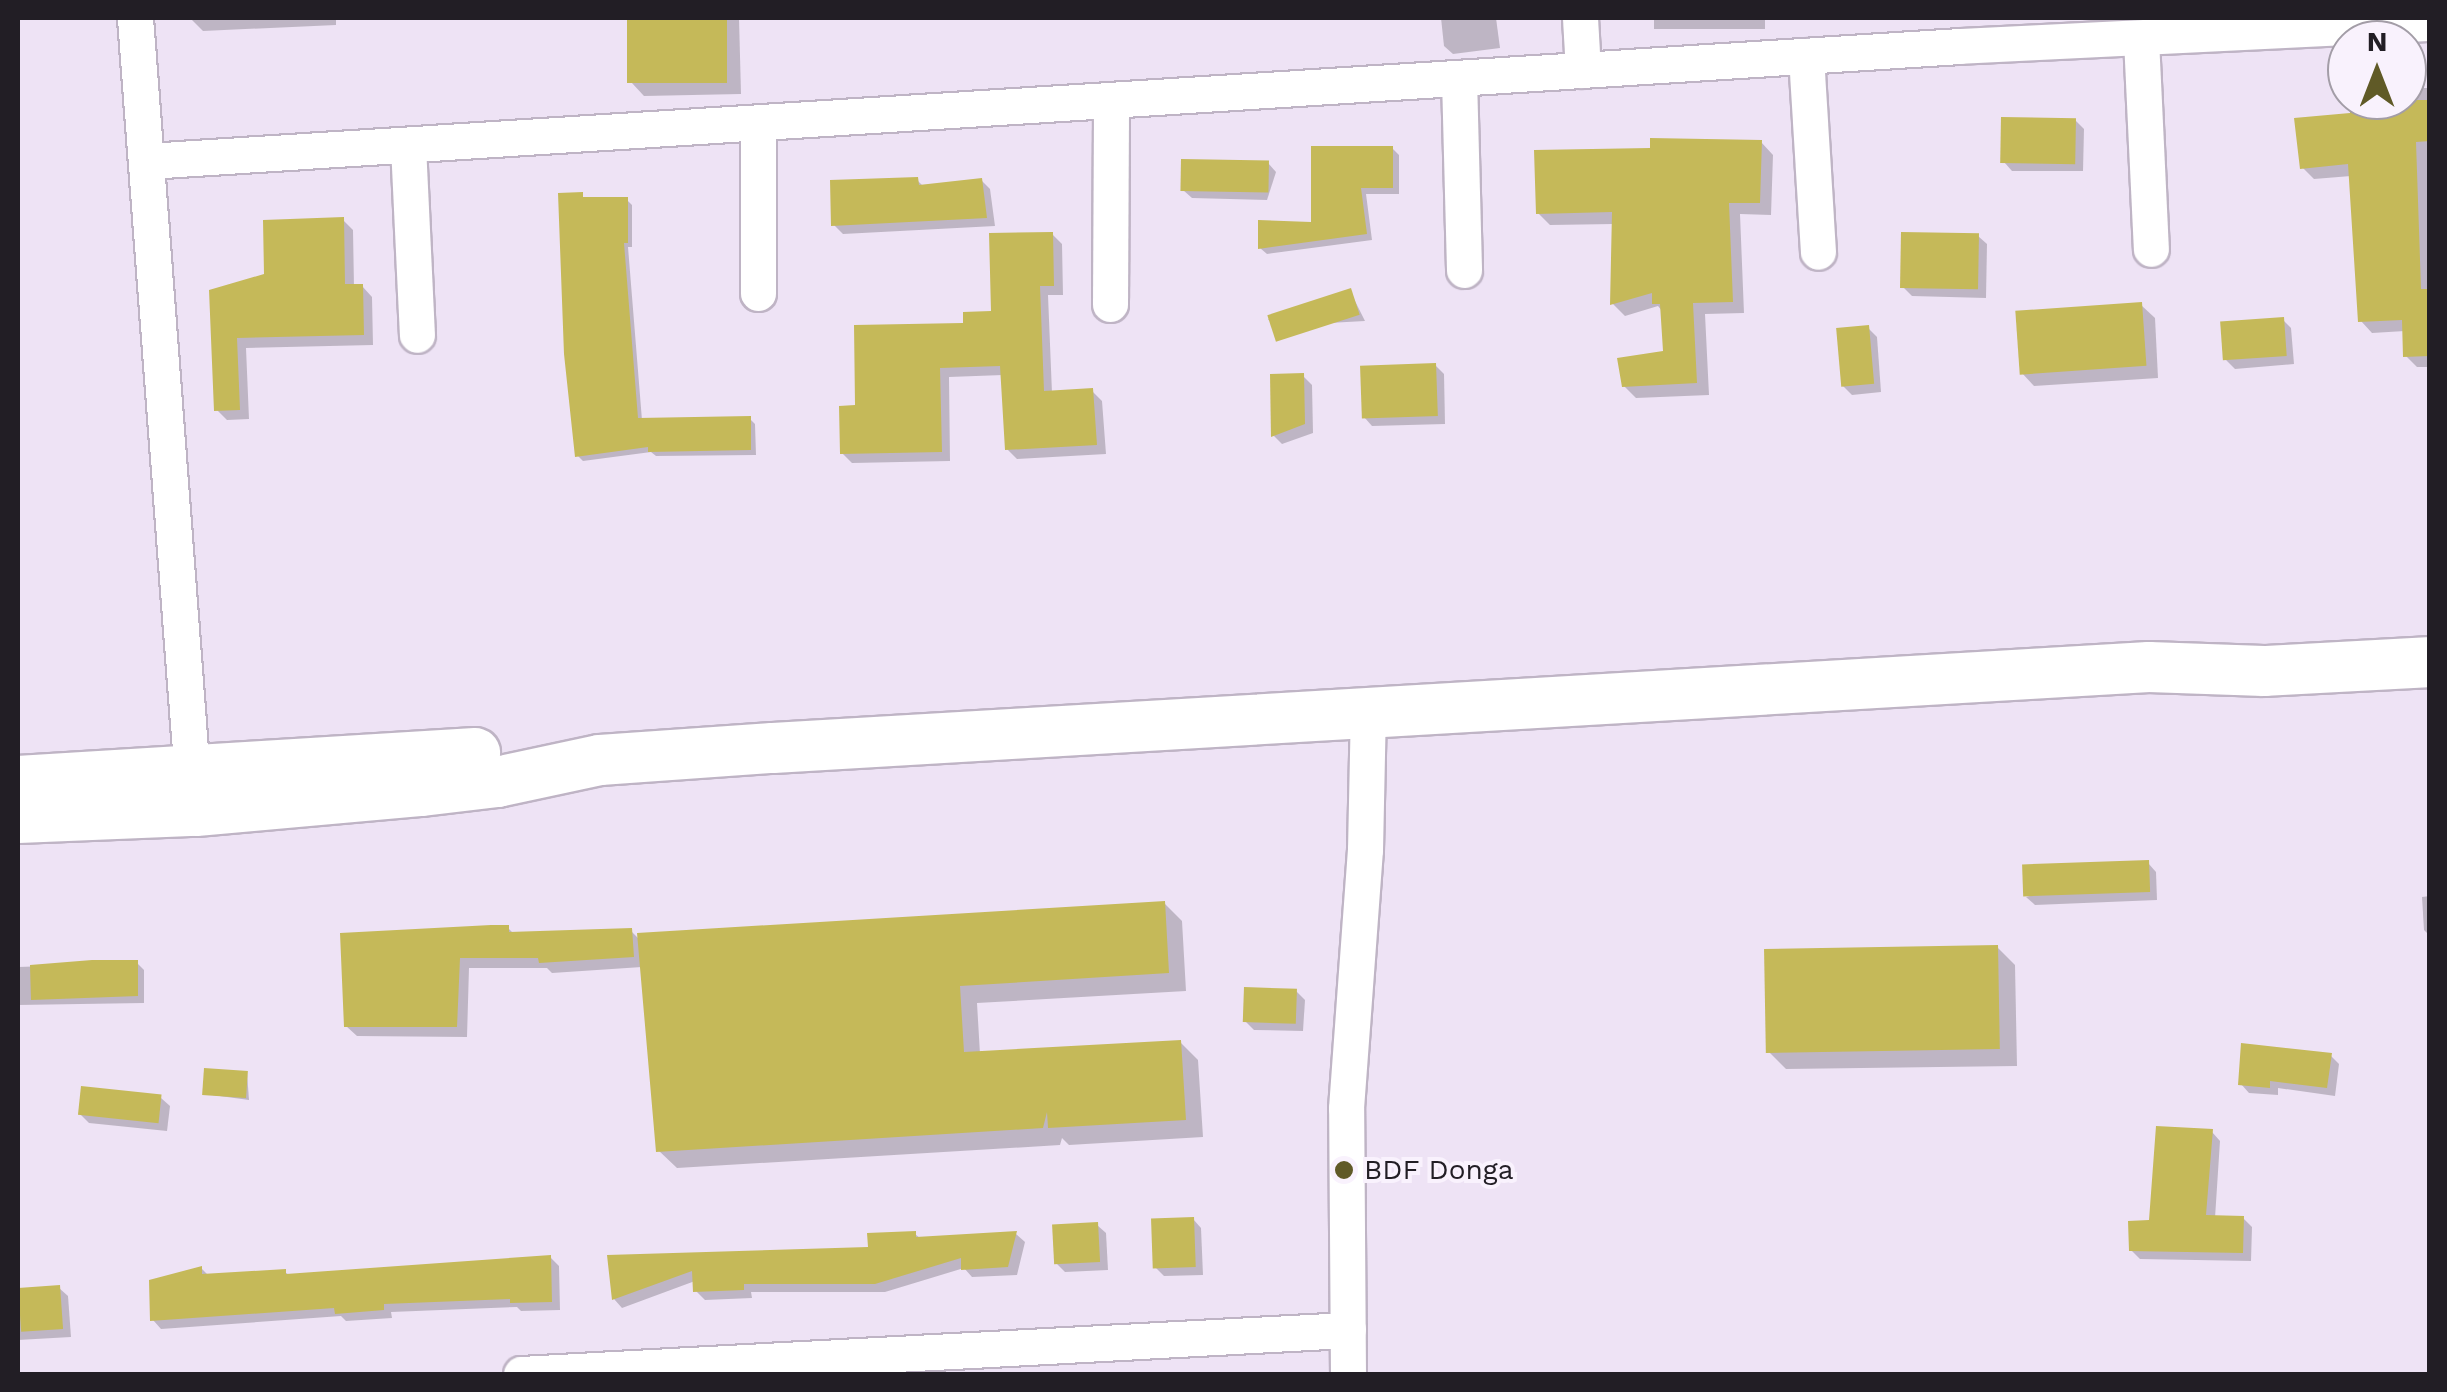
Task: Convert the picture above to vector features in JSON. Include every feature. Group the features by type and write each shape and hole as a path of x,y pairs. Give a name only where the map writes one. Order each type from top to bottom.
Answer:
{"main road":[{"path":"2149,667 2254,647 2430,634"},
{"path":"18,782 193,791 497,782 600,760 1368,711 2149,667 2264,670 2430,662"},
{"path":"18,818 193,791"}],"street":[{"path":"136,18 193,791"},
{"path":"1580,18 1583,70"},
{"path":"147,162 1806,56 1956,32 2141,39 2324,23 2430,24"},
{"path":"2141,39 2151,249"},
{"path":"1806,56 1818,252"},
{"path":"1459,78 1464,270"},
{"path":"1110,304 1111,100"},
{"path":"758,123 758,293"},
{"path":"408,145 416,335"},
{"path":"1348,1374 1346,1108 1365,850 1368,711"},
{"path":"521,1374 662,1370 1348,1330"}],"building":[{"path":"627,18 727,18 727,83 627,83"},
{"path":"2430,100 2430,141 2416,142 2421,289 2430,289 2430,356 2403,357 2402,320 2358,322 2348,164 2300,169 2294,118 2327,115 2327,120 2427,120"},
{"path":"2001,117 2076,118 2075,164 2000,163"},
{"path":"1650,138 1762,140 1760,203 1729,203 1733,302 1693,303 1697,383 1622,387 1617,358 1663,351 1660,304 1652,304 1652,293 1610,305 1612,212 1536,214 1534,150 1650,148"},
{"path":"1311,146 1393,146 1393,188 1361,188 1367,234 1258,249 1258,220 1311,222"},
{"path":"1181,159 1269,161 1268,193 1180,191"},
{"path":"918,177 919,185 982,178 987,218 831,226 830,180"},
{"path":"583,192 583,197 628,197 628,243 624,243 638,418 751,416 751,450 648,452 648,447 575,457 564,354 558,193"},
{"path":"344,217 345,284 363,284 364,335 237,338 240,410 214,411 209,290 264,274 263,220"},
{"path":"1053,232 1054,286 1040,286 1044,391 1093,388 1097,445 1005,450 1000,366 940,368 942,452 840,454 839,406 855,405 854,325 963,323 963,312 991,311 989,233"},
{"path":"1901,232 1979,233 1978,289 1900,288"},
{"path":"1351,288 1360,315 1276,342 1267,315"},
{"path":"2142,302 2146,366 2020,375 2015,311"},
{"path":"2284,317 2287,356 2223,360 2220,321"},
{"path":"1869,325 1874,384 1841,387 1836,328"},
{"path":"1436,363 1438,416 1362,419 1360,366"},
{"path":"1304,373 1305,424 1271,437 1270,374"},
{"path":"2149,860 2150,892 2023,896 2022,864"},
{"path":"1165,901 1169,973 960,986 964,1052 1181,1040 1186,1120 1048,1128 1047,1112 1043,1128 656,1152 637,933"},
{"path":"509,925 509,932 632,928 634,957 539,963 538,958 460,958 457,1027 344,1027 340,933"},
{"path":"1998,945 2000,1049 1766,1053 1764,949"},
{"path":"138,960 138,996 31,1000 30,965"},
{"path":"1244,987 1297,989 1296,1024 1243,1022"},
{"path":"2241,1043 2332,1053 2327,1088 2270,1081 2270,1088 2238,1085"},
{"path":"204,1068 248,1071 246,1098 202,1095"},
{"path":"81,1086 162,1094 159,1123 78,1115"},
{"path":"2156,1126 2213,1129 2206,1215 2244,1216 2243,1253 2129,1251 2128,1221 2149,1220"},
{"path":"1194,1217 1196,1267 1153,1268 1151,1219"},
{"path":"1098,1222 1100,1262 1054,1264 1052,1224"},
{"path":"916,1231 916,1237 1017,1231 1008,1267 961,1270 961,1258 875,1284 744,1284 744,1290 693,1292 692,1271 612,1300 607,1255 868,1247 867,1233"},
{"path":"551,1255 552,1302 510,1303 510,1299 384,1304 384,1310 335,1314 334,1308 150,1321 149,1280 202,1266 202,1274 286,1269 286,1274"},
{"path":"60,1285 63,1329 21,1332 18,1288"}],"place":[{"name":"BDF Donga","path":"1344,1170"}]}
